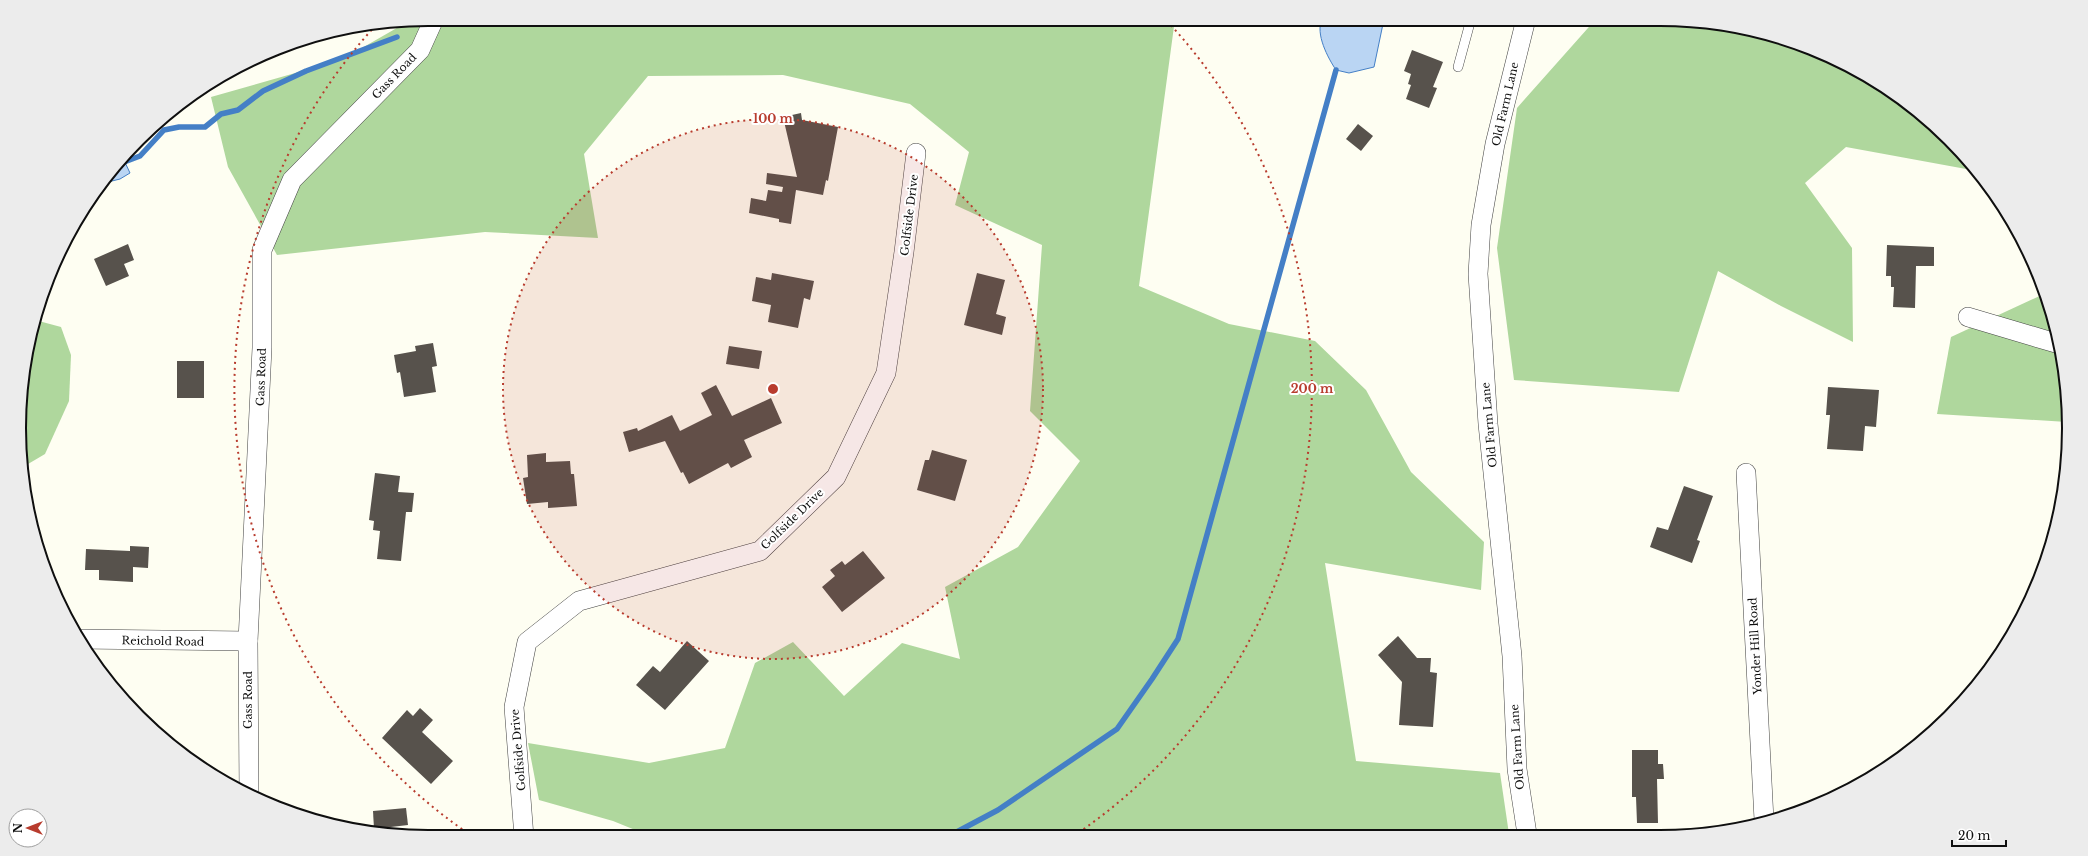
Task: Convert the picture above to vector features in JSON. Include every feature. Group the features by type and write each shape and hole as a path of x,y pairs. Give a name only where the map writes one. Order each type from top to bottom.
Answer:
{"street":[{"name":"Gass Road","path":"249,788 248,641 262,348 262,250 292,180 420,50 431,26"},
{"name":"Old Farm Lane","path":"1524,26 1495,144 1482,225 1478,274 1488,424 1512,656 1517,769 1526,830"},
{"name":"Golfside Drive","path":"523,830 514,707 527,642 579,601 760,551 836,477 886,373 904,252 916,153"},
{"path":"1968,317 2052,342"},
{"name":"Yonder Hill Road","path":"1746,473 1764,816"},
{"name":"Reichold Road","path":"86,639 248,641"}],"lane":[{"path":"1458,67 1469,26"}],"green space":[{"path":"1174,26 1139,286 1229,324 1315,341 1366,390 1411,472 1484,542 1481,590 1325,563 1356,761 1500,773 1508,830 635,830 613,821 539,800 528,743 649,763 725,748 755,663 793,642 844,696 902,643 960,659 945,587 1018,547 1080,461 1030,411 1042,245 955,205 969,152 910,104 783,75 648,76 584,154 598,238 485,232 277,255 228,167 211,97 341,60 398,27 402,27"},
{"path":"1590,26 1660,26 1712,29 1789,47 1838,67 1861,80 1905,109 1944,144 1967,169 1846,147 1805,183 1852,248 1853,342 1781,306 1718,271 1679,392 1514,380 1497,248 1517,108"},
{"path":"2040,296 2048,324 2059,376 2062,422 1937,414 1951,337"},
{"path":"41,322 61,327 71,355 69,401 45,454 28,464 26,428 29,376"}],"water":[{"path":"1320,26 1383,26 1374,67 1349,73 1336,70 1323,46"},
{"path":"126,164 130,173 120,179 110,181"}],"building":[{"path":"1412,50 1443,62 1433,87 1437,88 1429,108 1406,99 1411,85 1408,84 1411,74 1404,71"},
{"path":"801,113 802,120 838,127 828,181 826,180 823,195 796,190 791,224 779,222 779,219 749,213 751,198 766,201 768,190 782,192 783,187 766,184 767,173 797,177 783,117"},
{"path":"1358,124 1373,136 1361,151 1346,139"},
{"path":"128,244 134,260 124,264 129,276 106,286 94,259"},
{"path":"1887,245 1934,247 1934,266 1916,266 1915,308 1893,307 1894,287 1891,287 1891,276 1886,276"},
{"path":"772,273 814,281 810,300 804,298 798,328 768,322 771,305 752,301 756,277 771,280"},
{"path":"977,273 1005,280 996,314 1006,317 1002,335 964,325"},
{"path":"433,343 437,366 432,367 436,392 404,397 400,372 397,373 394,355 416,351 415,346"},
{"path":"729,346 762,351 759,369 726,364"},
{"path":"177,361 204,361 204,398 177,398"},
{"path":"716,385 732,416 771,398 782,423 744,440 752,457 731,468 728,463 689,484 683,472 681,473 665,441 629,452 623,432 637,428 638,431 672,415 680,431 712,415 701,393"},
{"path":"1828,387 1879,390 1876,427 1865,426 1863,451 1827,449 1830,415 1826,415"},
{"path":"932,450 967,460 955,501 917,490 925,460 929,460"},
{"path":"546,453 546,462 570,461 571,474 574,474 577,506 548,508 548,502 527,504 523,478 528,477 527,455"},
{"path":"375,473 400,476 398,492 414,493 412,512 406,512 401,561 377,559 380,531 373,530 374,521 369,520"},
{"path":"1684,486 1713,496 1697,540 1700,541 1692,563 1650,547 1657,527 1668,530"},
{"path":"130,546 149,547 148,568 133,567 133,582 99,580 99,570 85,570 86,549 130,551"},
{"path":"863,551 885,578 842,612 822,587 835,576 830,570 842,561 845,565"},
{"path":"1398,636 1417,658 1431,658 1430,672 1437,673 1433,727 1399,725 1402,682 1378,655"},
{"path":"687,641 709,661 665,710 636,685 653,666 660,672"},
{"path":"420,708 433,720 422,732 453,761 431,784 382,738 407,710 413,716"},
{"path":"1632,750 1658,750 1658,764 1663,764 1664,779 1657,779 1658,823 1637,823 1636,797 1632,797"},
{"path":"406,808 408,825 385,828 374,827 373,811"}],"waterway":[{"path":"128,160 140,156 164,130 179,127 205,127 221,114 238,110 263,91 306,71 397,37"},
{"path":"960,830 998,810 1117,729 1178,639 1336,70"}]}
